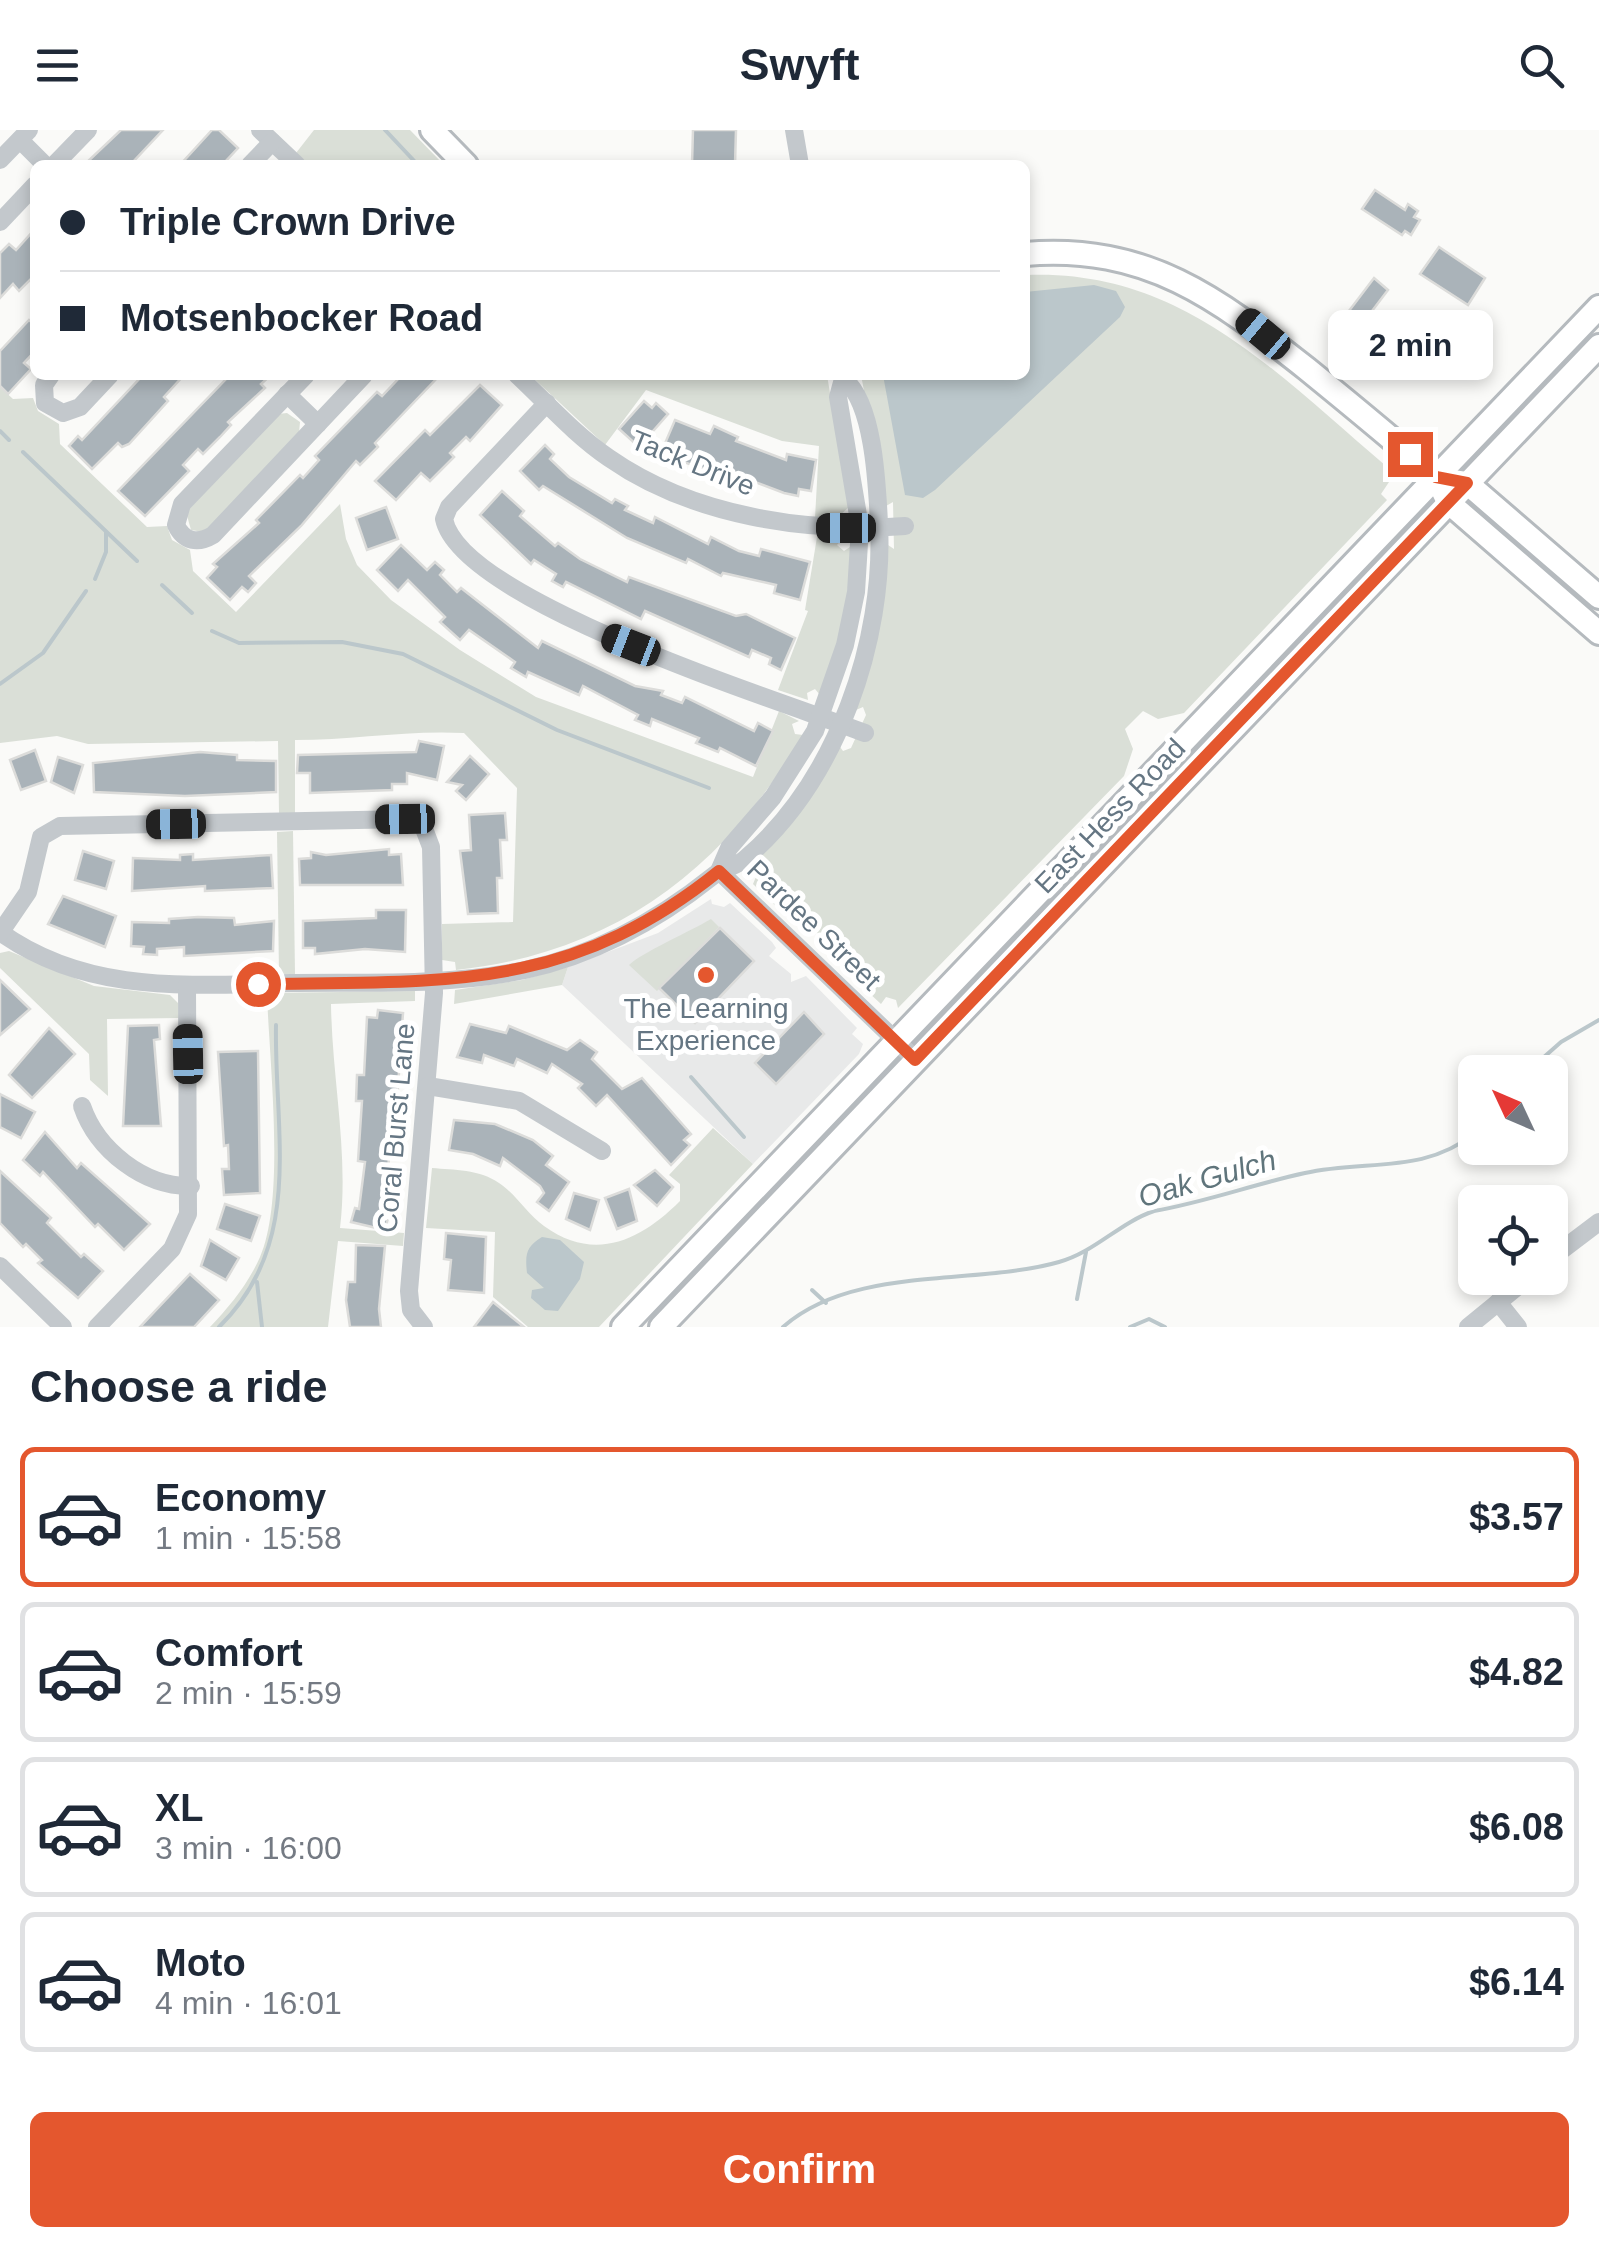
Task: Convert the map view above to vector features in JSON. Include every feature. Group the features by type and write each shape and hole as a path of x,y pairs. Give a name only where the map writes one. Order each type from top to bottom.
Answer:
{"main road":[{"path":"432,130 461,160"},
{"path":"1030,254 1086,254 1116,260 1162,273 1236,311 1436,477 1448,502 1599,633"},
{"name":"East Hess Road","path":"623,1327 1599,306"},
{"name":"East Hess Road","path":"660,1327 1599,346"},
{"path":"1436,477 1467,483 1599,597"}],"street":[{"path":"59,160 88,130"},
{"path":"794,130 799,160"},
{"path":"0,160 24,135 42,160"},
{"path":"253,160 266,136 292,160"},
{"path":"0,222 30,190"},
{"path":"48,380 45,403 63,413 80,407 105,380"},
{"path":"301,380 182,504 176,518 178,531 196,541 212,535 359,380"},
{"name":"Tack Drive","path":"523,380 607,457 661,485 769,521 905,526"},
{"path":"0,933 34,954 87,974 129,983 434,981 515,972 582,953 648,921 719,871 743,862 815,772 840,723 860,668 872,617 863,410 858,392 846,380"},
{"path":"287,394 318,424"},
{"path":"547,404 452,502 438,520 448,531 487,568 554,614 864,733"},
{"path":"719,871 729,848 786,778 821,716 851,620 870,527"},
{"name":"Coral Burst Lane","path":"0,933 28,892 40,828 428,821 434,981 409,1291 411,1310 424,1327"},
{"name":"Pardee Street","path":"719,871 915,1060"},
{"path":"97,1327 176,1243 188,1214 191,1186 187,985"},
{"path":"428,1086 519,1101 602,1151"},
{"path":"82,1106 90,1128 133,1169 163,1184 191,1186"},
{"path":"1568,1246 1599,1222"},
{"path":"0,1266 63,1327"},
{"path":"1468,1327 1507,1295"},
{"path":"1498,1302 1518,1327"}],"shaded area":[{"path":"314,130 410,130 439,160 304,160 296,153"},
{"path":"1030,275 1081,277 1132,289 1179,308 1265,363 1386,466 1391,479 1381,494 1387,500 1184,713 1158,719 1143,711 1125,729 1133,749 1124,776 898,1008 896,1000 886,997 881,1004 826,953 832,948 827,940 804,919 799,918 797,925 792,922 753,884 760,867 751,863 838,744 843,751 851,748 866,715 863,707 856,710 886,549 888,545 894,549 893,502 886,506 862,380 1030,380"},
{"path":"1094,285 1116,291 1125,307 1120,317 935,490 923,498 905,495 884,380 1030,380 1030,291"},
{"path":"535,380 828,380 849,507 838,517 815,518 819,446 782,441 646,390 605,445"},
{"path":"0,387 13,399 33,398 38,411 59,424 60,444 147,527 167,526 172,540 190,550 193,571 236,612 340,504 346,539 357,565 391,600 460,650 536,697 753,777 779,711 799,721 792,724 795,734 803,735 772,783 737,826 700,864 659,897 614,924 566,945 513,961 456,970 455,962 442,960 442,924 513,922 517,788 464,733 295,740 295,813 279,813 278,741 88,744 57,736 0,743"},
{"path":"287,413 300,422 299,433 213,526 203,532 191,530 186,512 278,414"},
{"path":"817,537 842,539 837,545 844,551 850,547 852,553 844,622 820,695 815,689 807,693 808,700 778,690 808,611 805,610"},
{"path":"293,831 295,974 279,974 277,832"},
{"path":"711,899 712,904 724,907 730,903 772,942 776,948 769,956 791,974 791,982 806,976 857,1028 852,1034 863,1044 859,1054 753,1164 562,985 568,967 658,933"},
{"path":"711,919 719,927 657,991 629,965 644,954"},
{"path":"9,951 94,986 170,995 178,1003 179,1018 107,1019 108,1096 90,1080 89,1054 0,968 0,953"},
{"path":"568,967 562,985 454,1004 455,990 522,980"},
{"path":"415,991 415,1001 331,1004 343,1172 340,1228 404,1233 403,1246 338,1241 328,1327 210,1327 250,1276 268,1231 274,1165 267,993"},
{"path":"713,1128 753,1164 599,1327 528,1327 493,1297 495,1232 426,1228 432,1168 449,1169 491,1178 544,1226 563,1237 599,1245 616,1242 649,1227 680,1201 680,1184 669,1175"},
{"path":"542,1237 560,1240 584,1262 580,1279 558,1311 545,1310 531,1298 532,1290 544,1288 527,1273 527,1256"}],"building":[{"path":"121,130 163,130 135,160 89,160"},
{"path":"212,130 219,130 238,148 227,160 185,160"},
{"path":"693,130 736,130 735,160 692,160"},
{"path":"1375,190 1405,210 1408,204 1418,211 1414,217 1420,220 1411,235 1405,231 1402,235 1362,209"},
{"path":"30,235 30,280 19,291 13,284 0,298 0,253 9,244 16,250"},
{"path":"1439,247 1485,278 1468,305 1420,274"},
{"path":"1374,278 1388,290 1353,336 1339,324"},
{"path":"30,321 30,356 24,363 30,370 8,394 0,386 0,351"},
{"path":"138,380 179,380 164,397 168,401 129,444 122,447 118,443 92,469 69,446 78,436 82,440"},
{"path":"225,380 265,380 261,384 265,388 228,422 231,425 220,437 203,454 198,449 183,465 189,471 145,516 118,491"},
{"path":"397,380 435,380 375,443 378,447 360,465 356,461 301,526 249,576 256,583 248,592 242,587 230,600 207,578 217,567 213,564 259,523 256,520 300,475 303,478 319,460 315,456 377,392 382,396"},
{"path":"480,385 502,405 470,441 466,437 450,453 454,457 430,481 421,473 396,500 375,481 425,430 430,435"},
{"path":"644,401 652,408 656,403 668,414 639,447 619,429"},
{"path":"675,420 710,434 714,426 738,437 736,441 786,460 787,454 816,460 811,491 799,489 798,496 784,493 723,470 721,475 672,458 674,453 663,448"},
{"path":"545,445 554,454 550,459 569,477 653,523 655,517 708,544 711,537 739,551 759,556 761,549 810,562 800,600 774,593 776,585 723,573 721,576 688,559 686,563 627,538 543,486 539,490 520,471"},
{"path":"502,491 524,511 520,516 555,546 558,543 580,559 627,582 629,577 736,616 746,614 795,638 781,670 769,664 771,658 752,650 749,657 645,611 641,619 566,582 563,587 552,581 556,574 534,560 531,564 480,515"},
{"path":"386,507 398,539 367,550 356,518"},
{"path":"401,545 427,570 435,562 444,570 440,575 457,592 461,588 538,648 542,641 635,686 663,691 661,695 682,703 685,697 754,731 758,723 773,731 756,766 720,748 718,752 696,743 699,738 652,719 650,726 635,720 638,715 583,686 579,695 528,672 526,677 511,668 515,662 469,630 460,640 440,622 445,617 408,580 398,591 377,570"},
{"path":"419,741 444,746 437,780 407,773 407,784 392,784 392,790 310,793 310,773 297,773 298,755 416,752"},
{"path":"35,750 46,781 21,790 10,760"},
{"path":"200,752 237,755 237,760 276,761 276,792 185,796 94,792 93,763"},
{"path":"470,756 489,774 466,800 456,791 462,785 447,782"},
{"path":"58,757 83,765 74,793 51,782"},
{"path":"505,813 507,840 500,840 502,878 497,878 498,913 468,914 460,851 471,850 469,815"},
{"path":"389,849 389,855 401,854 403,885 300,885 299,859 311,858 311,852 326,855"},
{"path":"83,851 114,861 106,889 75,880"},
{"path":"193,854 193,860 271,855 273,888 205,891 205,886 132,891 133,858 180,860 180,855"},
{"path":"63,896 116,916 105,947 48,924"},
{"path":"376,910 406,910 405,952 365,949 315,954 315,948 303,948 303,921 376,918"},
{"path":"234,918 235,925 274,921 273,951 184,956 184,947 157,949 157,955 143,954 144,947 131,946 132,922 169,923 169,919"},
{"name":"The Learning Experience","path":"720,928 754,961 695,1023 659,988"},
{"path":"0,980 30,1009 0,1035"},
{"path":"378,1010 403,1013 397,1102 391,1102 387,1205 391,1206 385,1230 351,1222 355,1208 359,1209 365,1162 358,1161 362,1101 356,1101 357,1075 364,1075 367,1017 377,1018"},
{"path":"804,1012 824,1034 776,1084 755,1063"},
{"path":"470,1024 506,1033 509,1026 567,1050 580,1040 597,1052 592,1059 622,1089 642,1078 691,1134 684,1140 690,1145 671,1165 607,1095 596,1106 578,1088 582,1084 552,1064 547,1073 517,1059 514,1066 484,1055 482,1063 457,1057"},
{"path":"159,1025 160,1039 154,1040 161,1126 123,1126 128,1026"},
{"path":"49,1028 75,1054 32,1098 9,1075"},
{"path":"258,1051 260,1193 224,1195 222,1169 229,1169 228,1145 224,1146 218,1052"},
{"path":"0,1094 35,1112 21,1138 0,1127"},
{"path":"454,1120 495,1124 533,1140 553,1156 546,1165 569,1182 549,1211 537,1202 544,1193 540,1186 503,1158 500,1166 473,1154 449,1150"},
{"path":"45,1132 77,1168 81,1163 150,1224 124,1250 98,1224 95,1227 43,1172 40,1176 23,1160"},
{"path":"655,1170 673,1187 657,1206 634,1185"},
{"path":"0,1171 51,1218 47,1223 81,1257 84,1254 103,1271 78,1298 0,1223"},
{"path":"629,1189 637,1221 617,1229 605,1198"},
{"path":"574,1193 599,1200 590,1230 566,1219"},
{"path":"225,1204 260,1216 251,1241 217,1229"},
{"path":"446,1233 486,1237 484,1293 448,1290 451,1260 444,1259"},
{"path":"210,1240 239,1258 226,1280 201,1266"},
{"path":"356,1245 385,1246 381,1327 350,1327 346,1300 348,1282 355,1282"},
{"path":"190,1274 219,1300 194,1327 140,1327"},
{"path":"493,1302 524,1327 474,1327"}],"waterway":[{"path":"385,130 413,160"},
{"path":"0,431 9,440"},
{"path":"23,452 137,561"},
{"path":"95,579 106,552 106,532"},
{"path":"162,585 192,613"},
{"path":"0,684 43,653 86,591"},
{"path":"212,631 239,643 342,642 403,654 557,730 709,788"},
{"name":"Oak Gulch","path":"1546,1055 1599,1020"},
{"path":"219,1327 246,1294 264,1260 274,1223 280,1146 276,1025"},
{"path":"691,1077 744,1137"},
{"name":"Oak Gulch","path":"783,1327 812,1307 844,1294 916,1280 990,1274 1059,1262 1084,1252 1154,1211 1305,1173 1414,1160 1458,1144"},
{"path":"1077,1299 1086,1252"},
{"path":"257,1282 262,1327"},
{"path":"812,1290 826,1303"},
{"path":"1130,1327 1149,1319 1165,1327"}],"place":[{"name":"The Learning Experience","path":"706,975"}],"route":[{"path":"258,984 448,981 528,970 582,953 633,929 670,908 719,871 915,1060 1467,483 1436,477 1410,454"}]}
